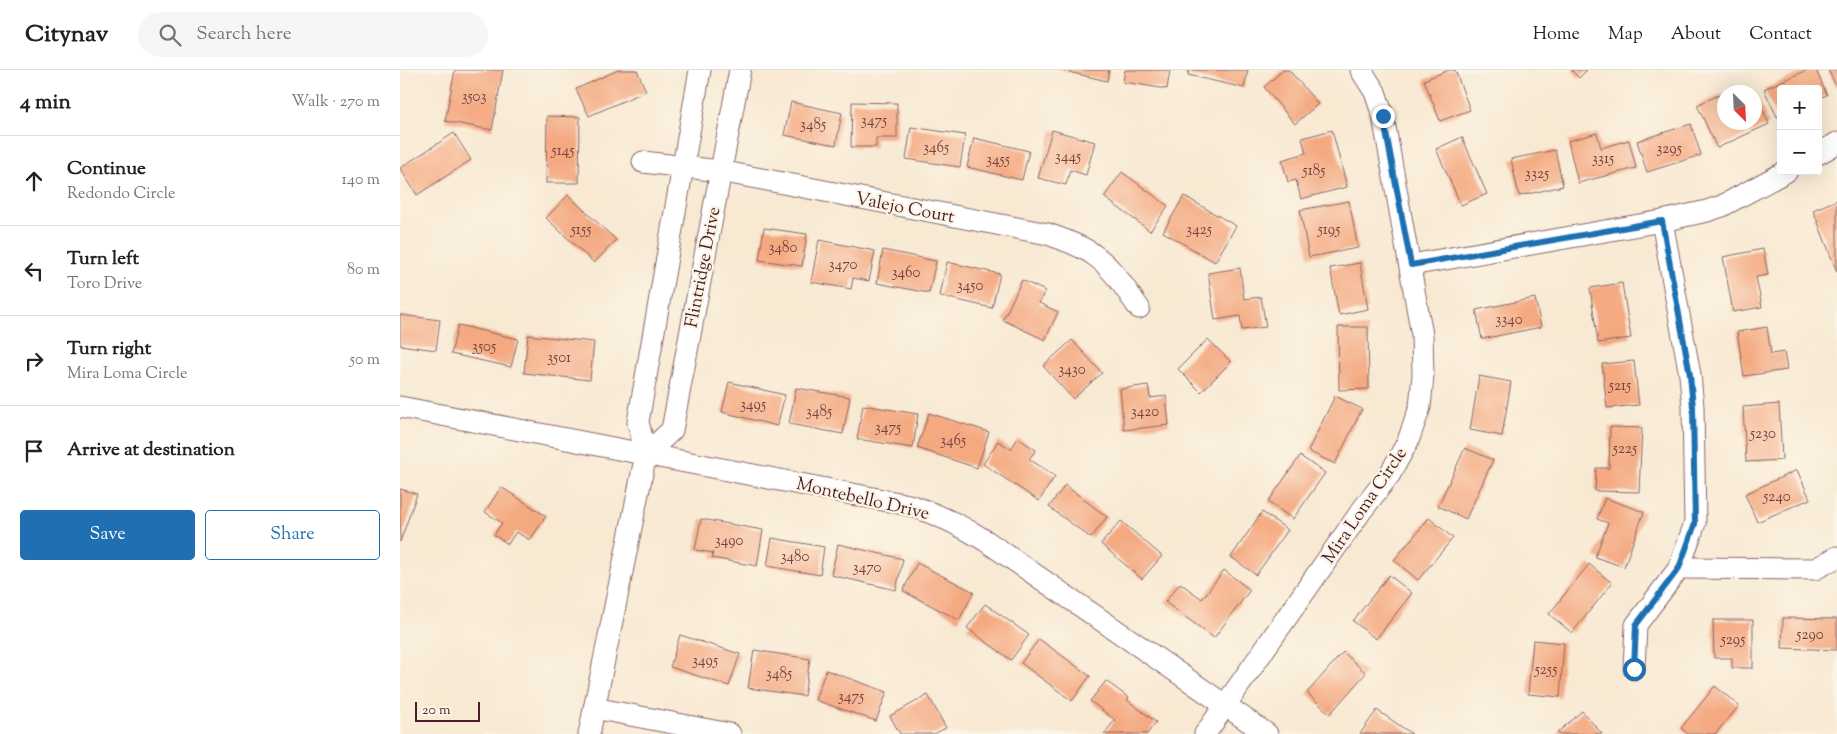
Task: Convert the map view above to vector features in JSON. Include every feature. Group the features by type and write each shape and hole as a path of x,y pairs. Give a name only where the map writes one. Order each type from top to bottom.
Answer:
{"street":[{"name":"Flintridge Drive","path":"589,734 646,454 638,422 700,70"},
{"name":"Flintridge Drive","path":"646,454 672,430 740,70"},
{"name":"Mira Loma Circle","path":"1205,734 1362,510 1390,474 1408,441 1420,407 1423,375 1422,334 1411,265 1383,116 1375,92 1361,70"},
{"path":"1822,152 1837,144"},
{"name":"Valejo Court","path":"643,162 720,171 1048,234 1074,244 1094,255 1112,271 1139,308"},
{"path":"1411,265 1662,221 1722,206 1780,175"},
{"path":"1634,669 1636,625 1679,568 1695,524 1693,407 1690,375 1662,221"},
{"name":"Montebello Drive","path":"400,407 909,505 938,514 960,524 986,541 1267,734"},
{"path":"1679,568 1815,569 1837,557"},
{"path":"594,708 730,734"}],"building":[{"path":"455,70 503,70 492,130 445,121"},
{"path":"618,70 637,70 646,91 589,116 576,89"},
{"path":"1060,70 1109,70 1107,81"},
{"path":"1125,70 1170,70 1167,89 1123,82"},
{"path":"1189,70 1248,70 1244,88 1188,75"},
{"path":"1283,70 1289,70 1318,104 1295,124 1264,87"},
{"path":"1449,70 1455,70 1470,110 1440,121 1424,80"},
{"path":"1571,70 1587,70 1579,78"},
{"path":"1807,70 1816,70 1827,95 1822,97 1822,85 1777,85 1777,117 1764,89"},
{"path":"1828,70 1837,70 1837,88"},
{"path":"1717,96 1717,130 1756,130 1717,148 1697,105"},
{"path":"791,102 842,113 836,145 784,135"},
{"path":"852,102 897,103 897,138 876,138 876,147 851,147"},
{"path":"1762,108 1769,124 1762,127"},
{"path":"547,116 580,117 579,183 546,183"},
{"path":"1691,124 1701,155 1647,172 1637,141"},
{"path":"911,127 965,135 960,167 906,159"},
{"path":"1052,130 1095,142 1086,175 1070,170 1066,185 1038,178"},
{"path":"1332,130 1347,187 1301,199 1296,180 1288,182 1282,160 1306,153 1302,138"},
{"path":"454,133 471,160 417,195 400,168"},
{"path":"1597,133 1601,148 1629,140 1636,168 1578,183 1568,141"},
{"path":"1462,137 1487,194 1461,205 1436,149"},
{"path":"974,138 1029,151 1022,180 967,167"},
{"path":"1555,150 1563,186 1519,196 1511,159"},
{"path":"1122,172 1168,206 1150,231 1104,197"},
{"path":"568,195 616,240 594,263 546,218"},
{"path":"1184,196 1236,226 1215,262 1163,232"},
{"path":"1837,200 1837,272 1813,210"},
{"path":"1349,201 1358,248 1309,257 1300,210"},
{"path":"764,228 807,234 802,266 759,260"},
{"path":"819,240 875,251 869,281 853,278 851,289 811,282"},
{"path":"1763,249 1768,275 1756,277 1762,307 1733,312 1723,257"},
{"path":"883,250 936,261 929,293 877,283"},
{"path":"947,262 1000,274 992,308 940,296"},
{"path":"1360,263 1368,309 1339,315 1330,268"},
{"path":"1240,268 1244,299 1261,297 1266,327 1242,330 1240,316 1215,320 1208,273"},
{"path":"1022,280 1045,291 1039,303 1058,312 1045,340 1003,320"},
{"path":"1622,283 1631,338 1598,343 1590,288"},
{"path":"1535,298 1541,327 1482,339 1476,310"},
{"path":"400,315 440,320 436,350 400,345"},
{"path":"458,325 518,339 511,367 451,354"},
{"path":"1338,327 1368,327 1369,389 1339,390"},
{"path":"1767,327 1771,354 1784,352 1787,370 1744,376 1737,332"},
{"path":"528,335 594,342 590,380 524,373"},
{"path":"1208,339 1231,362 1201,392 1178,369"},
{"path":"1072,340 1102,373 1073,399 1043,366"},
{"path":"1634,361 1639,405 1607,408 1602,364"},
{"path":"1479,376 1511,382 1502,436 1470,430"},
{"path":"729,382 785,395 777,426 722,412"},
{"path":"1148,385 1150,398 1166,396 1169,425 1124,430 1120,389"},
{"path":"796,388 850,397 843,434 789,424"},
{"path":"1335,396 1362,409 1335,464 1308,451"},
{"path":"1779,404 1782,460 1746,462 1743,407"},
{"path":"863,405 918,414 913,448 857,439"},
{"path":"929,413 989,432 977,468 917,448"},
{"path":"1610,427 1642,428 1639,492 1595,491 1596,468 1609,468"},
{"path":"1018,438 1036,450 1029,459 1055,476 1039,501 983,464 998,441 1011,449"},
{"path":"1465,448 1493,460 1466,519 1438,506"},
{"path":"1300,456 1325,473 1293,519 1268,502"},
{"path":"1797,470 1810,499 1757,522 1745,494"},
{"path":"1065,485 1107,517 1091,538 1049,507"},
{"path":"501,487 546,516 530,540 516,532 508,544 494,535 502,523 485,512"},
{"path":"400,489 417,494 400,542"},
{"path":"1605,498 1644,512 1624,567 1595,557 1608,523 1597,519"},
{"path":"1262,512 1288,530 1256,575 1231,557"},
{"path":"1429,518 1453,538 1418,580 1394,560"},
{"path":"701,519 763,530 757,566 712,558 713,553 695,550"},
{"path":"1121,521 1162,556 1142,579 1101,544"},
{"path":"772,538 824,547 820,575 767,566"},
{"path":"838,544 903,559 896,590 831,575"},
{"path":"917,563 974,592 959,620 903,591"},
{"path":"1589,564 1612,583 1572,633 1549,614"},
{"path":"1224,570 1250,590 1214,638 1165,602 1180,583 1202,599"},
{"path":"1389,575 1412,593 1376,639 1353,621"},
{"path":"985,604 1029,635 1011,660 967,628"},
{"path":"1783,618 1837,619 1837,650 1782,648"},
{"path":"1713,620 1753,620 1753,668 1732,668 1732,658 1714,658"},
{"path":"680,635 740,654 729,686 670,667"},
{"path":"1039,639 1090,676 1072,701 1021,663"},
{"path":"1533,640 1564,643 1560,697 1528,694"},
{"path":"754,650 810,659 804,696 748,688"},
{"path":"1343,652 1366,673 1330,714 1307,693"},
{"path":"826,670 887,692 876,721 815,700"},
{"path":"1106,681 1156,722 1147,734 1104,734 1115,720 1090,701"},
{"path":"1715,686 1739,706 1715,734 1688,734 1681,728"},
{"path":"928,695 946,728 934,734 900,734 890,716"},
{"path":"1377,710 1412,734 1360,734"},
{"path":"1582,711 1602,734 1557,733"}],"route":[{"path":"1383,116 1411,265 1662,221 1690,375 1693,407 1695,524 1679,568 1636,625 1634,669"}]}
